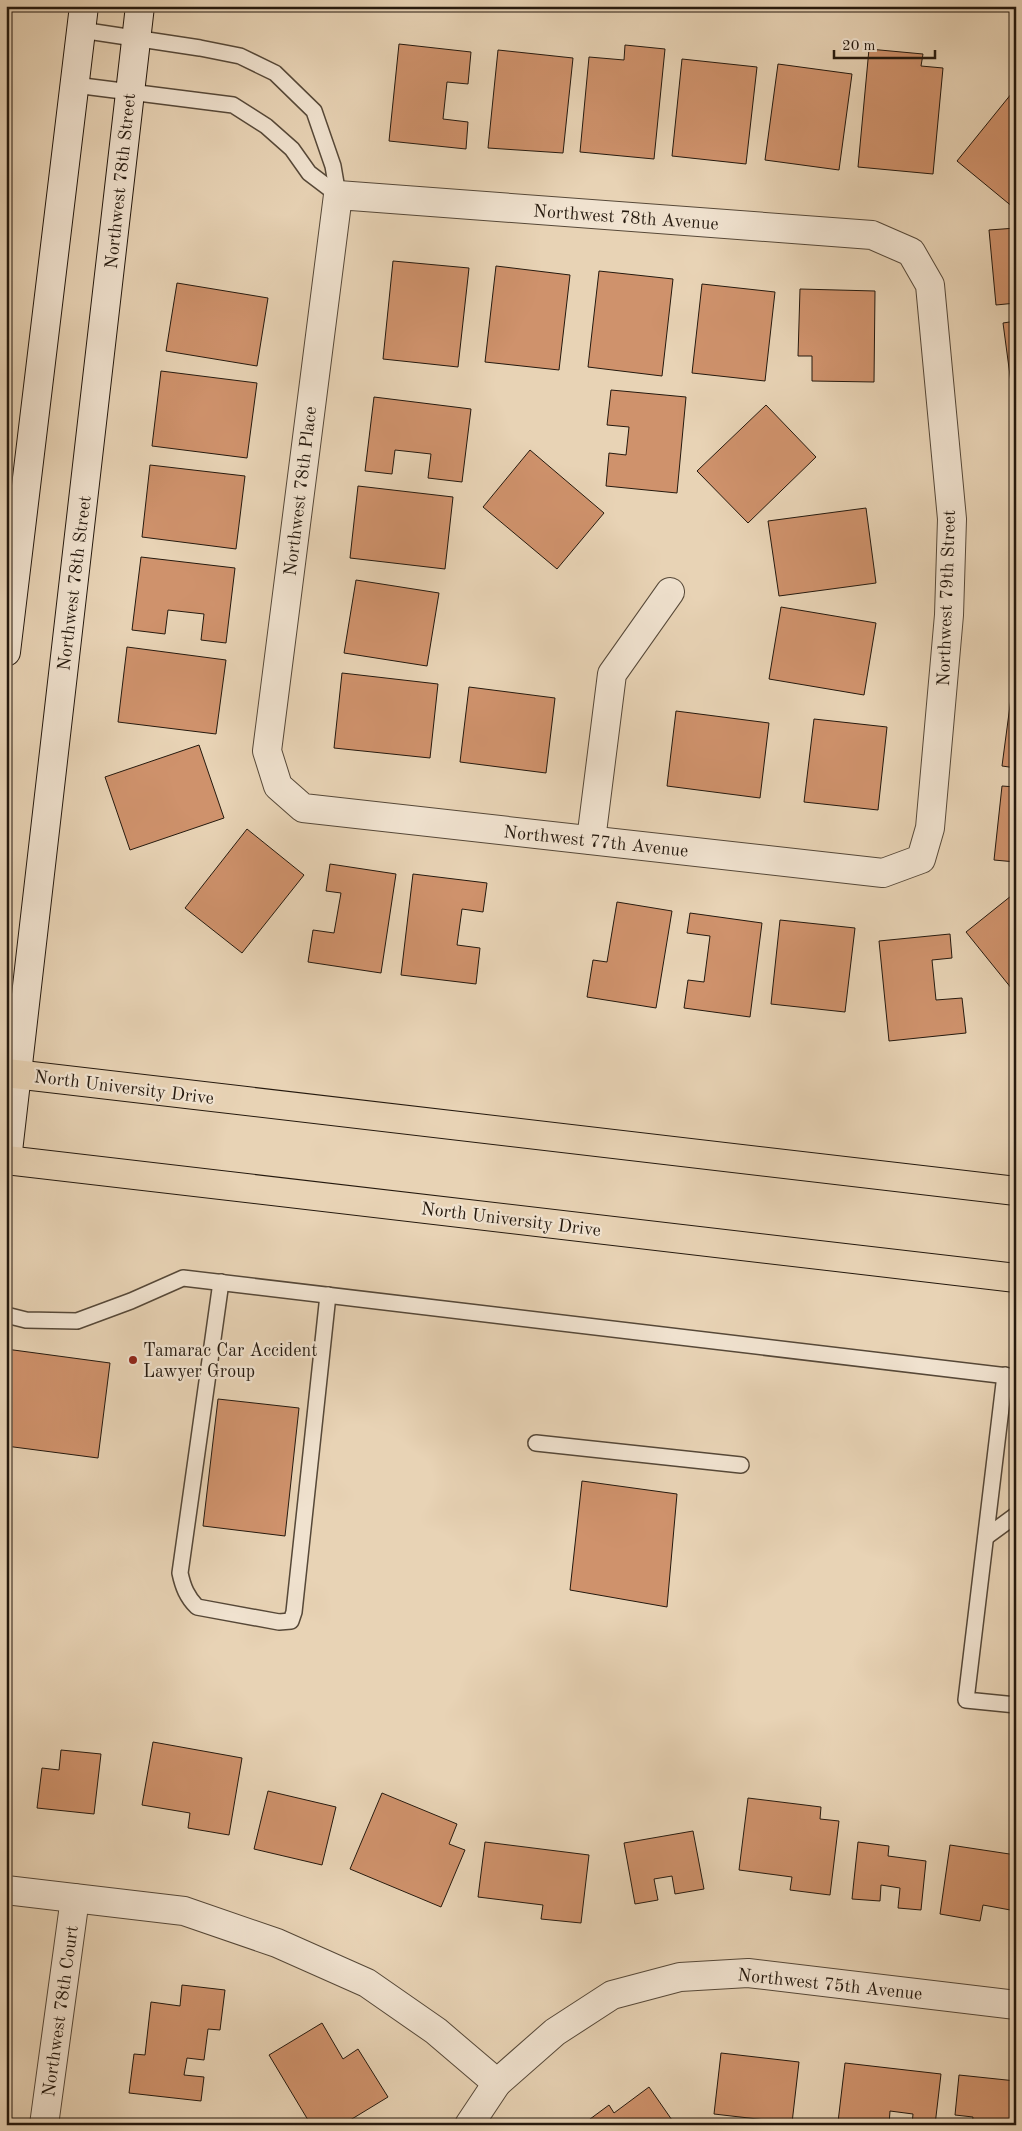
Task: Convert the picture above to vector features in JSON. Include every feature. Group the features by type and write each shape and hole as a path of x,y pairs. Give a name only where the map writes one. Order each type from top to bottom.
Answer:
{"main road":[{"name":"North University Drive","path":"12,1074 1016,1191"},
{"name":"North University Drive","path":"7,1166 1016,1278"}],"street":[{"name":"Northwest 78th Street","path":"7,1166 12,1074 140,6"},
{"path":"6,652 83,18"},
{"name":"Northwest 78th Avenue","path":"338,195 872,235 911,252"},
{"name":"Northwest 78th Place","path":"278,786 268,751 338,195"},
{"name":"Northwest 79th Street","path":"911,252 930,285 952,520 949,615 930,828 921,859"},
{"path":"591,840 612,674 670,592"},
{"name":"Northwest 77th Avenue","path":"278,786 303,808 883,873 921,859"},
{"path":"6,1890 184,1911 277,1942 367,1983 436,2030 497,2083 469,2125"},
{"name":"Northwest 78th Court","path":"44,2125 75,1898"},
{"name":"Northwest 75th Avenue","path":"497,2083 555,2032 612,1995 680,1977 748,1973 1016,2004"}],"lane":[{"path":"83,18 137,37 240,56 275,72 314,110 333,166 338,195"},
{"path":"75,85 233,105 266,126 292,149 309,173 338,195"},
{"path":"6,1315 26,1320 77,1321 131,1301 183,1278 1010,1376 986,1537 966,1700 1016,1705"},
{"path":"221,1282 180,1574 189,1600 197,1607 279,1622 291,1621 294,1612 328,1295"},
{"path":"536,1443 741,1465"},
{"path":"986,1537 1016,1515"}],"building":[{"path":"399,44 471,52 468,84 447,82 443,119 468,122 466,149 389,141"},
{"path":"625,45 665,49 654,159 580,152 589,57 624,60"},
{"path":"869,49 923,54 921,66 943,68 933,174 858,167"},
{"path":"498,50 573,58 563,153 488,148"},
{"path":"682,59 757,67 746,164 672,156"},
{"path":"778,64 852,74 839,170 765,160"},
{"path":"1016,88 1016,206 1014,208 957,161"},
{"path":"1016,228 1016,303 996,305 989,230"},
{"path":"393,261 469,268 458,367 383,359"},
{"path":"496,266 570,275 559,370 485,362"},
{"path":"599,271 673,279 662,376 588,367"},
{"path":"177,283 268,298 257,366 166,351"},
{"path":"702,284 775,292 765,381 692,373"},
{"path":"800,289 875,291 874,382 812,381 812,356 798,356"},
{"path":"1016,321 1016,397 1013,398 1003,323"},
{"path":"161,371 257,383 247,458 152,446"},
{"path":"611,390 686,397 677,493 606,486 609,453 626,455 629,427 607,425"},
{"path":"374,397 471,409 462,482 428,478 431,454 395,450 392,474 365,471"},
{"path":"766,405 816,457 748,523 697,471"},
{"path":"1012,417 1016,417 1016,466"},
{"path":"530,450 604,513 557,569 483,507"},
{"path":"150,465 245,476 236,549 142,537"},
{"path":"358,486 453,497 445,569 350,558"},
{"path":"866,508 876,583 779,596 768,521"},
{"path":"141,557 235,568 226,643 201,640 204,614 168,610 165,634 132,630"},
{"path":"356,580 439,593 427,666 344,653"},
{"path":"781,607 876,623 864,695 769,679"},
{"path":"127,647 226,660 216,734 118,722"},
{"path":"342,673 438,684 430,758 334,748"},
{"path":"469,687 555,698 546,773 460,762"},
{"path":"1011,698 1016,698 1016,768 1002,766"},
{"path":"676,711 769,723 760,798 667,786"},
{"path":"814,719 887,727 878,810 804,802"},
{"path":"199,745 224,818 130,850 105,777"},
{"path":"1002,786 1016,787 1016,862 994,860"},
{"path":"247,829 304,875 242,953 185,908"},
{"path":"330,864 396,874 381,973 308,962 313,930 334,933 341,893 326,891"},
{"path":"413,874 487,883 483,912 462,909 457,945 480,948 476,984 401,975"},
{"path":"1016,892 1016,994 966,932"},
{"path":"617,902 672,911 656,1008 587,997 593,960 607,962"},
{"path":"690,913 762,923 750,1017 684,1008 688,980 704,982 710,936 687,933"},
{"path":"780,920 855,928 845,1012 771,1004"},
{"path":"950,934 952,958 932,960 936,1000 962,998 966,1033 889,1041 879,941"},
{"path":"6,1349 110,1363 98,1458 6,1446"},
{"path":"218,1399 299,1408 285,1536 203,1526"},
{"path":"582,1481 677,1494 667,1607 570,1590"},
{"path":"153,1742 242,1758 229,1835 188,1828 190,1813 142,1805"},
{"path":"61,1750 101,1754 94,1814 37,1808 42,1768 59,1770"},
{"path":"268,1791 336,1807 322,1865 254,1849"},
{"path":"382,1793 457,1824 449,1844 465,1850 441,1907 350,1869"},
{"path":"748,1798 821,1807 820,1819 839,1821 830,1895 790,1890 792,1877 739,1870"},
{"path":"693,1831 704,1889 675,1894 672,1876 654,1879 658,1900 635,1904 624,1843"},
{"path":"485,1842 589,1855 581,1923 541,1919 543,1905 478,1897"},
{"path":"858,1842 889,1846 888,1856 926,1861 921,1910 898,1908 900,1888 881,1885 880,1901 852,1899"},
{"path":"950,1845 1016,1855 1016,1911 983,1905 980,1921 940,1914"},
{"path":"182,1985 225,1990 220,2030 208,2029 204,2060 187,2058 184,2075 204,2077 201,2101 129,2093 134,2054 145,2055 151,2002 180,2006"},
{"path":"322,2023 343,2059 358,2049 388,2097 342,2125 311,2125 269,2055"},
{"path":"721,2053 799,2062 792,2123 714,2114"},
{"path":"845,2063 941,2074 935,2125 912,2125 913,2114 890,2111 889,2125 838,2122"},
{"path":"959,2075 1016,2081 1016,2125 972,2125 973,2117 955,2115"},
{"path":"649,2087 672,2120 665,2125 588,2125 586,2122 609,2105 614,2113"}],"place":[{"name":"Tamarac Car Accident Lawyer Group","path":"133,1360"}]}
